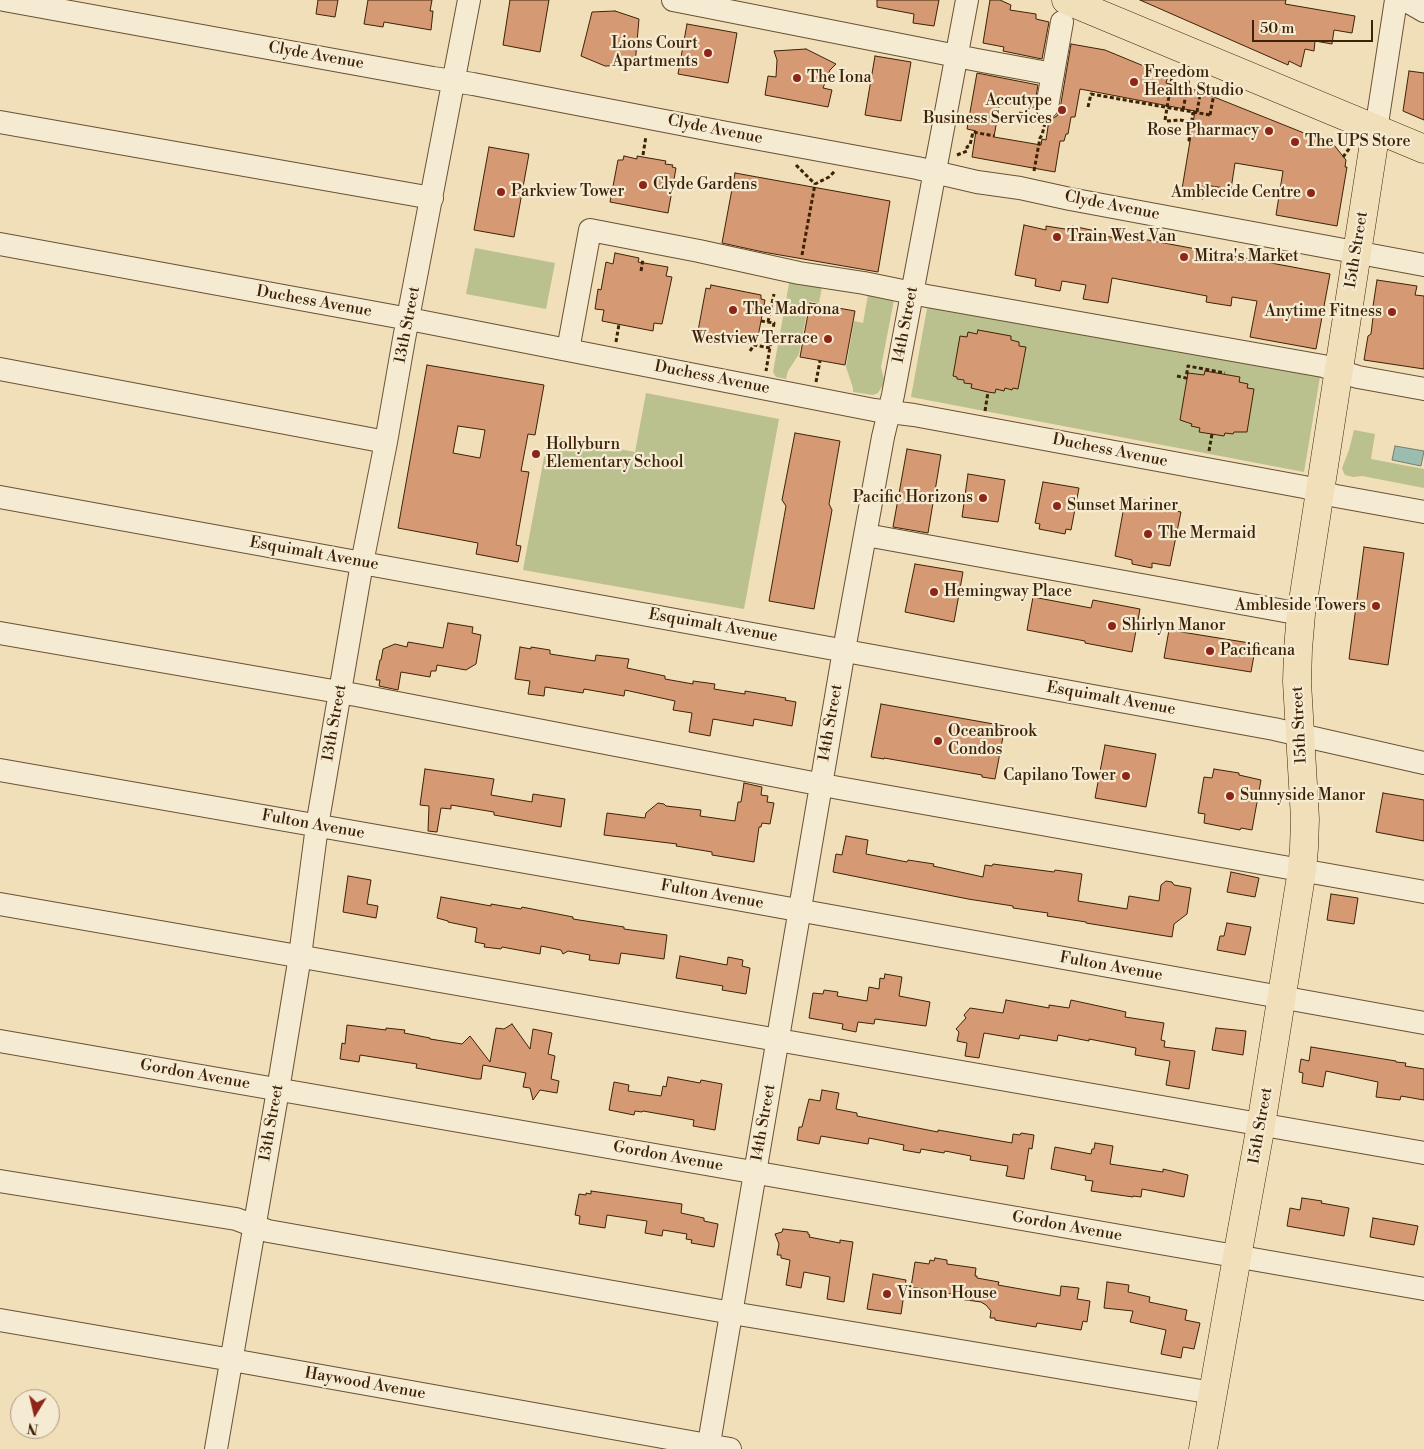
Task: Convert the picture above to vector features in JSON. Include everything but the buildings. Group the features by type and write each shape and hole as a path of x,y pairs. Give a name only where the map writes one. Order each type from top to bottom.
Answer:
{"main road":[{"path":"1064,11 1424,149"},
{"name":"15th Street","path":"1204,1449 1236,1257 1261,1124 1302,870 1305,819 1297,682 1301,614 1376,130"}],"street":[{"name":"Clyde Avenue","path":"4,0 453,81 917,168 977,182 1020,188 1424,265"},
{"name":"13th Street","path":"216,1449 278,1090 300,956 317,826 362,563 469,0"},
{"path":"673,0 1053,74"},
{"name":"14th Street","path":"715,1448 732,1313 820,784 883,437 967,0"},
{"name":"15th Street","path":"1376,130 1396,0"},
{"path":"1405,0 1424,11"},
{"path":"1043,113 1053,74 1064,11"},
{"path":"0,122 432,198"},
{"path":"568,350 590,230 799,273 1323,366 1358,377 1424,389"},
{"name":"Duchess Avenue","path":"0,244 409,319 874,410 914,415 1424,512"},
{"path":"0,369 386,442"},
{"name":"Esquimalt Avenue","path":"0,497 1301,734 1424,763"},
{"path":"866,534 1301,614"},
{"path":"0,633 340,692 820,784 1424,892"},
{"name":"Fulton Avenue","path":"0,770 799,910 1424,1023"},
{"path":"0,904 1424,1153"},
{"name":"Gordon Avenue","path":"0,1041 1424,1289"},
{"path":"0,1181 236,1218 268,1231 732,1313 1213,1393"},
{"name":"Haywood Avenue","path":"0,1320 232,1360 715,1448"}],"path":[{"path":"1173,71 1166,121 1180,120 1192,122"},
{"path":"1183,110 1189,78"},
{"path":"1190,140 1192,122 1202,83"},
{"path":"1088,107 1090,94 1210,116 1215,88"},
{"path":"1019,113 1043,113 1042,135 1034,171"},
{"path":"643,155 647,131"},
{"path":"957,155 968,151 967,147 970,145 973,132 994,136"},
{"path":"1343,157 1351,146"},
{"path":"790,160 815,184"},
{"path":"815,184 829,178 838,169"},
{"path":"799,273 815,184"},
{"path":"768,322 774,294"},
{"path":"761,321 774,323 765,374"},
{"path":"616,345 619,324"},
{"path":"750,351 754,345 770,348"},
{"path":"816,382 820,361"},
{"path":"1177,376 1186,378 1188,366 1225,373"},
{"path":"984,414 988,392"},
{"path":"1208,458 1212,434"}],"green space":[{"path":"475,248 555,263 546,309 466,294"},
{"path":"790,278 822,287 819,303 809,301 799,354 788,371 786,379 776,377 773,372"},
{"path":"869,289 895,295 881,367 884,379 883,385 878,393 873,395 853,392 846,367 854,321 863,323"},
{"path":"928,303 1320,377 1304,472 911,397"},
{"path":"646,393 779,419 744,609 523,570 548,436 635,452"},
{"path":"1354,430 1375,434 1371,459 1424,469 1424,488 1362,476 1353,477 1345,475 1342,468"}],"shaded area":[{"path":"1395,446 1424,451 1421,466 1392,460"}],"place":[{"name":"Lions Court Apartments","path":"708,53"},
{"name":"The Iona","path":"797,78"},
{"name":"Freedom Health Studio","path":"1134,82"},
{"name":"Accutype Business Services","path":"1062,110"},
{"name":"Rose Pharmacy","path":"1269,131"},
{"name":"The UPS Store","path":"1295,142"},
{"name":"Clyde Gardens","path":"643,185"},
{"name":"Parkview Tower","path":"501,192"},
{"name":"Amblecide Centre","path":"1311,193"},
{"name":"Train West Van","path":"1057,237"},
{"name":"Mitra's Market","path":"1184,257"},
{"name":"The Madrona","path":"733,310"},
{"name":"Anytime Fitness","path":"1392,312"},
{"name":"Westview Terrace","path":"828,339"},
{"name":"Hollyburn Elementary School","path":"536,454"},
{"name":"Pacific Horizons","path":"983,498"},
{"name":"Sunset Mariner","path":"1057,506"},
{"name":"The Mermaid","path":"1148,534"},
{"name":"Hemingway Place","path":"934,592"},
{"name":"Ambleside Towers","path":"1376,606"},
{"name":"Shirlyn Manor","path":"1112,626"},
{"name":"Pacificana","path":"1210,651"},
{"name":"Oceanbrook Condos","path":"938,741"},
{"name":"Capilano Tower","path":"1126,776"},
{"name":"Sunnyside Manor","path":"1230,796"},
{"name":"Vinson House","path":"887,1294"}]}
